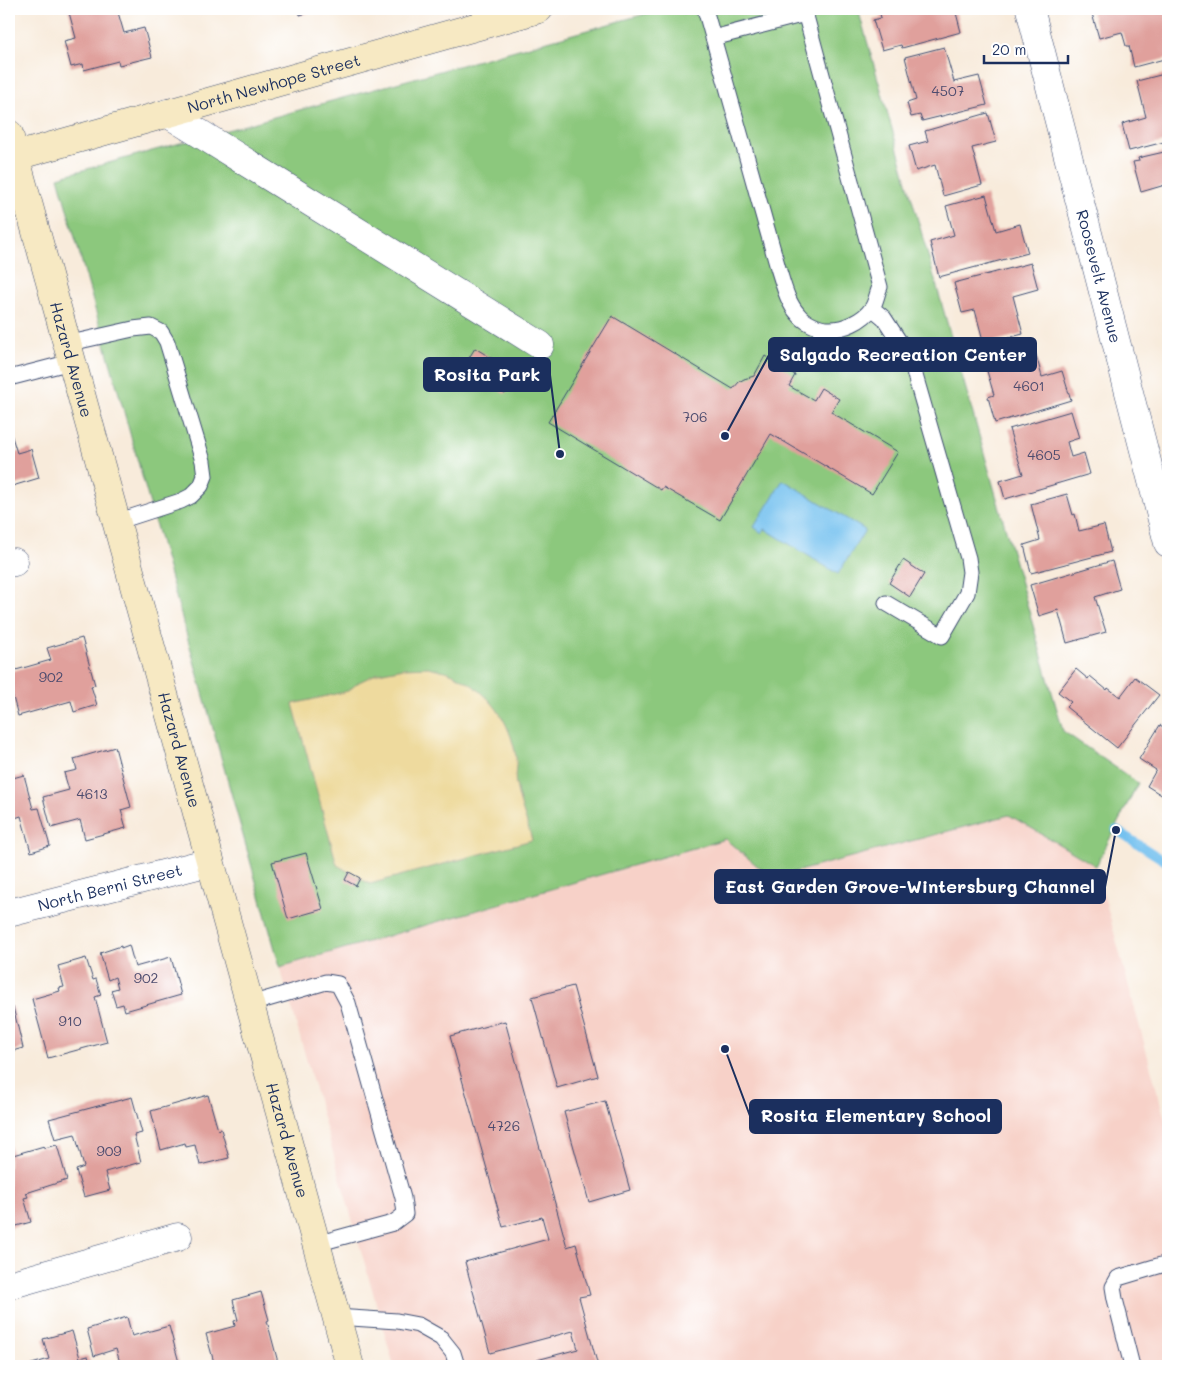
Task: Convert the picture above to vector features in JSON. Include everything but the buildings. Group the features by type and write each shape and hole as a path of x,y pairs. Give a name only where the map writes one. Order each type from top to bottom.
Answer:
{"street":[{"name":"North Newhope Street","path":"11,149 167,113 539,9"},
{"name":"Roosevelt Avenue","path":"1030,9 1168,543"},
{"path":"167,113 540,345"},
{"name":"Hazard Avenue","path":"11,149 350,1366"},
{"name":"North Berni Street","path":"9,913 210,862"},
{"path":"9,1285 178,1237"}],"lane":[{"path":"704,9 788,298 797,314 808,323 827,330 841,328 859,320 872,308 880,287 804,11 713,38"},
{"path":"872,308 884,318 910,358 968,558 970,572 966,593 942,636 886,603"},
{"path":"9,378 133,329 151,327 161,332 167,342 203,461 205,476 201,486 192,496 116,522"},
{"path":"250,1004 326,982 338,984 348,1003 404,1198 405,1214 393,1223 316,1244"},
{"path":"1132,1366 1113,1287 1118,1278 1168,1263"},
{"path":"336,1317 397,1321 418,1325 441,1338 453,1353 457,1366"}],"shaded area":[{"path":"1009,815 1096,866 1168,1131 1168,1366 394,1366 280,967 725,839 772,878"}],"green space":[{"path":"663,9 858,9 1063,731 1138,783 1096,866 1009,815 772,878 725,839 280,967 58,177"}],"sand":[{"path":"428,667 450,673 469,683 489,699 497,709 509,731 513,744 516,757 515,777 517,791 532,840 370,884 337,865 293,704 348,691 359,682 378,673 404,668"}],"water":[{"path":"783,480 865,530 838,574 765,529 762,533 754,527"}],"waterway":[{"path":"1116,830 1168,863"}],"place":[{"name":"Salgado Recreation Center","path":"725,436"},
{"name":"Rosita Park","path":"560,454"},
{"name":"East Garden Grove-Wintersburg Channel","path":"1116,830"},
{"name":"Rosita Elementary School","path":"725,1049"}]}
